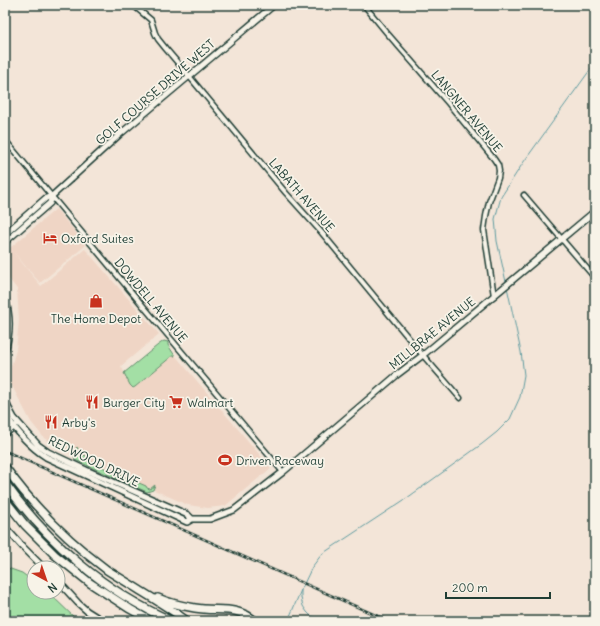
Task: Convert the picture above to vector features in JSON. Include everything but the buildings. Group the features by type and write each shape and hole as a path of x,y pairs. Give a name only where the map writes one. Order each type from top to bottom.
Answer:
{"highway":[{"path":"5,467 27,496 51,522 75,544 108,570 186,621"},
{"path":"5,483 36,522 55,542 81,565 105,584 130,600 172,621"},
{"path":"5,500 25,525 55,555 90,583 151,621"},
{"path":"141,591 162,600 195,608 239,612 255,621"}],"street":[{"name":"LABATH AVENUE","path":"133,5 151,20 158,39 460,398"},
{"name":"GOLF COURSE DRIVE WEST","path":"52,196 119,135 274,5"},
{"name":"LANGNER AVENUE","path":"364,5 498,165 498,178 489,202 484,230 494,296"},
{"name":"DOWDELL AVENUE","path":"5,140 283,472"},
{"path":"524,195 595,278"},
{"path":"5,234 46,198 52,196"},
{"path":"5,242 50,203 52,196"},
{"name":"MILLBRAE AVENUE","path":"283,472 398,374 423,355 595,211"},
{"path":"5,296 10,330 5,351"},
{"name":"REDWOOD DRIVE","path":"5,399 19,423 34,440 48,452 188,514 192,519"},
{"name":"REDWOOD DRIVE","path":"5,414 14,428 31,446 46,458 187,522 192,519 210,519 234,510 283,472"},
{"path":"5,434 19,423"},
{"path":"5,527 36,560"},
{"path":"66,590 78,603 103,621"}],"shaded area":[{"path":"56,209 86,245 40,283 10,248"},
{"path":"10,248 41,286 85,249 159,334 121,366 133,389 174,354 271,468 225,506 208,508 188,505 61,449 44,438 31,422 11,384 11,367 16,350 19,320 17,289 5,274 5,252"}],"green space":[{"path":"164,341 168,342 168,345 175,356 172,356 133,388 124,373"},
{"path":"77,447 82,457 85,455 87,457 86,460 146,486 147,488 150,489 155,485 153,490 147,492 75,460 73,454"},
{"path":"5,567 26,576 26,600 56,600 78,621 5,621"}],"waterway":[{"path":"506,282 497,241 495,219 501,197 523,163 595,63"},
{"path":"325,621 311,616 303,606 301,598 301,590 312,567 322,554 407,498 482,444 510,419 520,397 524,375 521,352 507,287"},
{"path":"288,621 301,590"}],"railway":[{"path":"5,451 389,621"}],"place":[{"name":"Oxford Suites","path":"50,238"},
{"name":"The Home Depot","path":"96,301"},
{"name":"Burger City","path":"92,402"},
{"name":"Walmart","path":"176,402"},
{"name":"Arby's","path":"51,422"},
{"name":"Driven Raceway","path":"225,460"}]}
